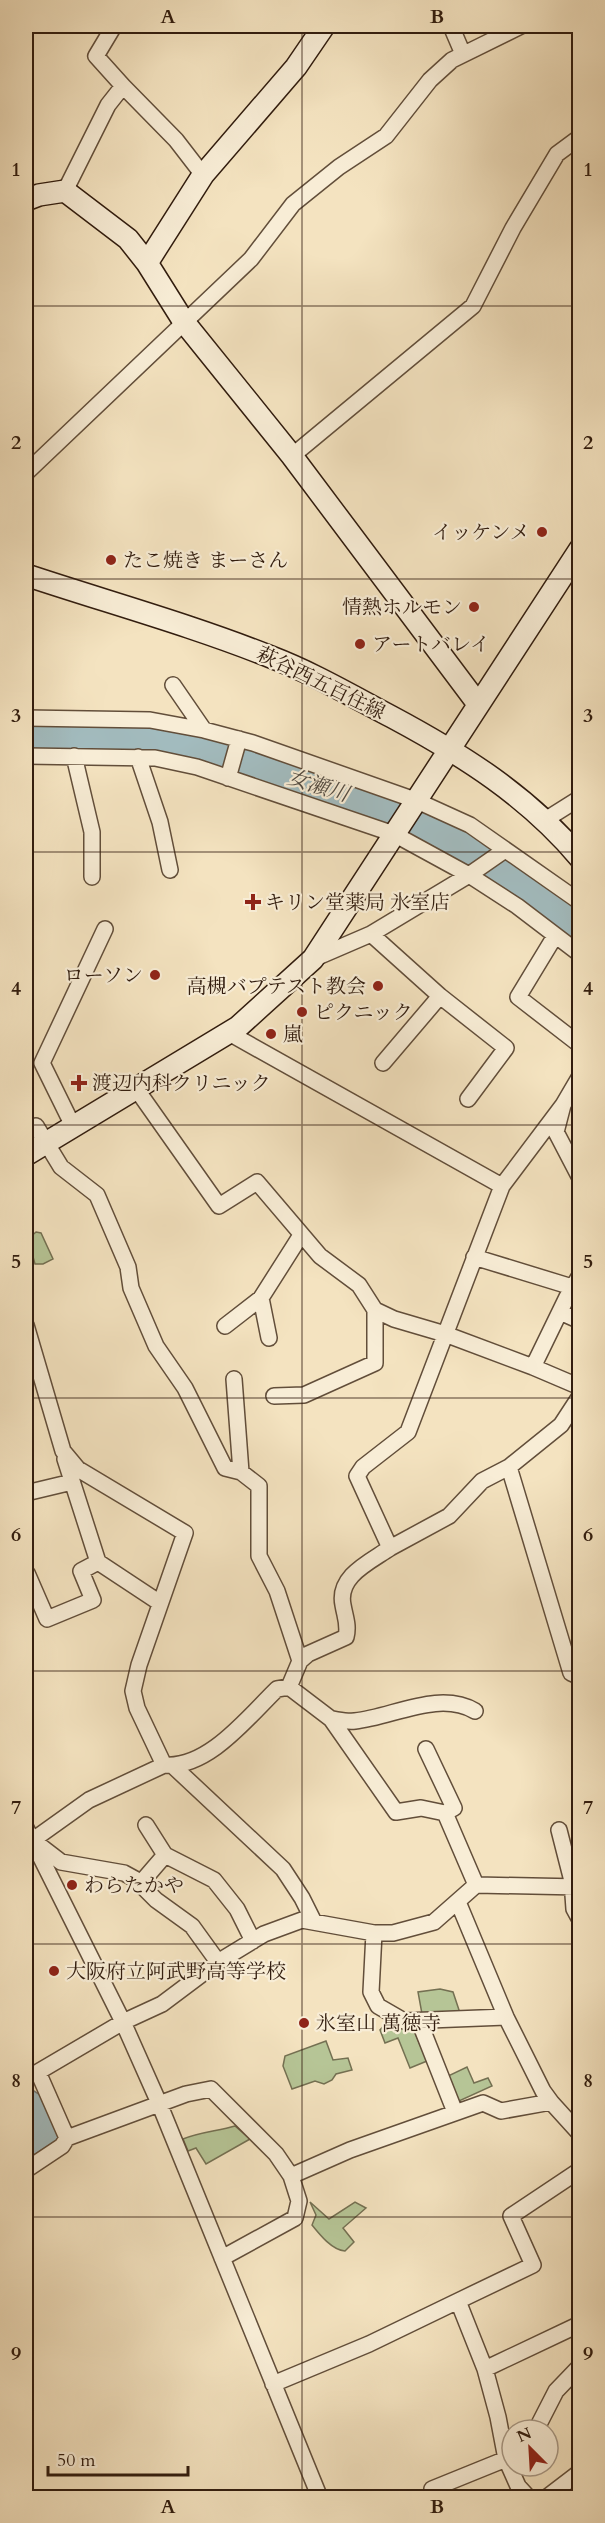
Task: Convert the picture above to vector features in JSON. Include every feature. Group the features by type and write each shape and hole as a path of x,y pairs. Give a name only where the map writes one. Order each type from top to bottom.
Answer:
{"street":[{"path":"114,26 96,56 176,140 203,175"},
{"path":"147,263 203,175 296,66 324,26"},
{"path":"451,26 463,54"},
{"path":"26,473 251,258 293,204 339,167 386,136 430,80 452,60 521,26"},
{"path":"65,191 108,105 123,86"},
{"path":"292,456 473,306 513,228 556,154 579,137"},
{"path":"26,200 39,195 65,191 128,239 147,263 184,322 292,456 478,704"},
{"path":"26,1155 41,1134 73,1126 229,1033 313,959 579,549"},
{"name":"萩谷西五百住線","path":"26,575 208,634 272,657 327,682 450,750 495,778 545,820 579,858"},
{"path":"173,685 204,730"},
{"path":"26,718 132,718 204,730 470,825 579,902"},
{"path":"229,774 238,743"},
{"path":"26,756 155,758 229,774 396,830 472,873 579,954"},
{"path":"74,756 92,832 92,877"},
{"path":"138,757 160,822 170,870"},
{"path":"545,820 579,798"},
{"path":"313,959 371,934 472,873 505,850"},
{"path":"73,1126 42,1064 105,929"},
{"path":"371,934 440,996 506,1048 468,1099"},
{"path":"555,936 518,997 579,1045"},
{"path":"383,1063 440,996"},
{"path":"229,1033 502,1186"},
{"path":"390,1548 357,1476 363,1467 408,1432 502,1186 563,1105 579,1076"},
{"path":"135,1088 219,1206 257,1182 320,1256 359,1285 375,1310 394,1319 445,1334 533,1367 579,1387"},
{"path":"563,1105 556,1132 579,1178"},
{"path":"41,1134 61,1167 97,1196 128,1267 130,1288 156,1346 185,1388 225,1468 241,1472 259,1486 259,1556 277,1591 300,1661"},
{"path":"225,1326 261,1298 301,1235"},
{"path":"474,1257 576,1281 533,1367"},
{"path":"261,1298 269,1338"},
{"path":"274,1396 304,1395 375,1362 375,1310"},
{"path":"560,1312 579,1321"},
{"path":"26,1325 98,1562 160,1603"},
{"path":"234,1379 241,1472"},
{"path":"289,1687 300,1661 308,1654 346,1637 348,1628 342,1602 343,1590 348,1578 390,1548 449,1516 482,1481 509,1467 561,1425 579,1396"},
{"path":"63,1451 78,1469 185,1533 139,1665 133,1691 137,1708 169,1765 283,1869 314,1922"},
{"path":"509,1467 571,1673 579,1677"},
{"path":"26,1494 72,1482"},
{"path":"27,1572 47,1620 93,1600 81,1571 98,1562"},
{"path":"28,1838 89,1800 169,1765 200,1759 277,1689 289,1687 331,1719 396,1812 421,1808 445,1813 454,1808 426,1749"},
{"path":"331,1719 354,1721 445,1703 464,1705 475,1712"},
{"path":"445,1813 476,1885"},
{"path":"146,1825 165,1855 214,1880 237,1909 253,1941"},
{"path":"559,1830 576,1887 574,1909 579,1920"},
{"path":"28,1838 61,1862 124,1873 135,1878 156,1899 192,1926 218,1962"},
{"path":"28,1838 123,2022 159,2103 320,2498"},
{"path":"140,1884 165,1855"},
{"path":"67,2138 32,2074 123,2022 162,2004 218,1962 264,1934 302,1920 374,1933 393,1933 434,1922 476,1885 576,1887"},
{"path":"458,1902 506,2017 551,2102 579,2134"},
{"path":"374,1933 371,1992 378,2006 404,2021 506,2017"},
{"path":"419,2021 455,2112"},
{"path":"26,2170 62,2145 67,2138 159,2103 211,2089 276,2154 291,2176 299,2201 295,2218 222,2258"},
{"path":"291,2176 350,2150 483,2103 501,2110 551,2102"},
{"path":"273,2384 369,2344 533,2265 511,2216 579,2170"},
{"path":"458,2301 485,2370 500,2424"},
{"path":"485,2370 579,2324"},
{"path":"542,2418 556,2391 579,2366"},
{"path":"435,2498 432,2489 500,2469"},
{"path":"546,2498 579,2472"},
{"path":"516,2478 518,2486 529,2498"}],"green space":[{"path":"36,1232 41,1233 53,1259 43,1264 35,1264 28,1239"},
{"path":"440,1989 453,1992 460,2013 422,2014 418,1992"},
{"path":"387,2022 413,2028 427,2061 410,2068 398,2038 385,2043 380,2030"},
{"path":"326,2041 333,2060 348,2058 352,2070 336,2074 332,2080 324,2084 315,2081 292,2089 283,2066 285,2056"},
{"path":"467,2067 474,2083 488,2078 492,2086 459,2101 448,2076"},
{"path":"235,2126 250,2139 206,2164 196,2148 188,2151 183,2139 196,2135"},
{"path":"310,2202 329,2219 355,2202 366,2208 343,2228 354,2242 345,2251 331,2245 312,2225 316,2215"}],"water":[{"path":"26,2086 42,2096 62,2137 26,2160"}],"waterway":[{"name":"女瀬川","path":"26,737 144,739 241,762 387,808 423,824 508,872 580,925"}],"place":[{"name":"イッケンメ","path":"542,532"},
{"name":"たこ焼き まーさん","path":"111,560"},
{"name":"情熱ホルモン","path":"474,607"},
{"name":"アートバレイ","path":"360,644"},
{"name":"キリン堂薬局 氷室店","path":"253,902"},
{"name":"ローソン","path":"155,975"},
{"name":"高槻バプテスト教会","path":"378,986"},
{"name":"ピクニック","path":"302,1012"},
{"name":"嵐","path":"271,1034"},
{"name":"渡辺内科クリニック","path":"79,1083"},
{"name":"わらたかや","path":"72,1885"},
{"name":"大阪府立阿武野高等学校","path":"54,1971"},
{"name":"氷室山 萬徳寺","path":"304,2023"}]}
